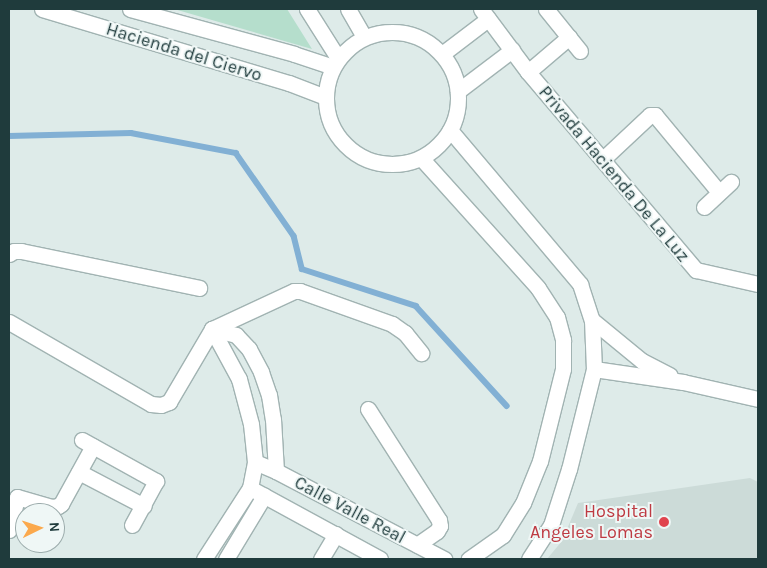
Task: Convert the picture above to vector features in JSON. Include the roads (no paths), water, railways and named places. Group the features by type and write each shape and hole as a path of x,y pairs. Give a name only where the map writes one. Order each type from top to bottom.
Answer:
{"street":[{"name":"Hacienda del Ciervo","path":"42,9 289,83 325,97"},
{"name":"Hacienda del Ciervo","path":"130,9 294,54 335,63"},
{"path":"307,9 335,63"},
{"path":"348,9 364,37"},
{"path":"546,9 580,51"},
{"name":"Privada Hacienda De La Luz","path":"442,54 485,14 528,72 696,270 758,284"},
{"path":"385,31 406,32 426,40 442,54 453,71 458,91 457,111 450,130 441,143 422,159 394,165 374,162 355,154 340,140 330,122 325,97 335,63 350,46 364,37 385,31"},
{"path":"528,72 569,38"},
{"path":"458,91 512,50"},
{"path":"603,159 650,115 655,114 725,187 704,207"},
{"path":"450,130 580,284 592,320 594,369 569,469 550,525 529,559"},
{"path":"422,159 538,288 556,317 563,340 563,369 540,461 523,503 503,535 469,559"},
{"path":"9,254 22,251 199,288"},
{"path":"9,322 151,404 161,405 169,402 212,329 288,292 300,291 392,324 405,333 420,353"},
{"path":"592,320 642,361 683,382"},
{"path":"204,559 250,488 255,462 251,424 239,379 212,329"},
{"path":"212,329 236,335 249,349 261,372 269,395 273,419 276,471"},
{"path":"594,369 683,382 758,399"},
{"path":"368,409 439,520 440,526 437,530 417,545"},
{"path":"9,530 13,502 52,507 58,506 79,472 88,443 153,478 156,485 132,525"},
{"name":"Calle Valle Real","path":"255,462 276,471 444,559"},
{"path":"79,472 144,506"},
{"name":"Calle Valle Real","path":"250,488 380,559"},
{"path":"226,559 264,496"},
{"path":"321,559 336,534"}],"waterway":[{"path":"9,136 131,133 236,153 294,236 302,269 416,306 507,406"}],"place":[{"name":"Hospital Angeles Lomas","path":"664,522"}]}
